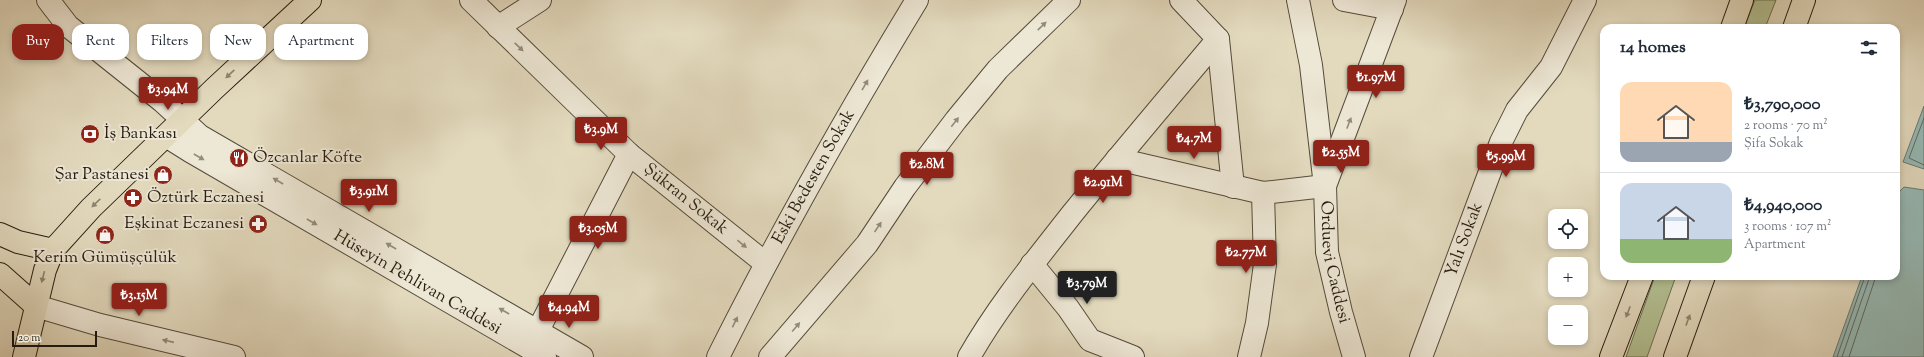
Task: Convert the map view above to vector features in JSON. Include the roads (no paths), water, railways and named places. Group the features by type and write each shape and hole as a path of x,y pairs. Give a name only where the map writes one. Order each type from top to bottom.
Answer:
{"main road":[{"path":"24,357 45,270 53,250 91,208 310,0"},
{"path":"1733,24 1742,0"},
{"path":"1795,24 1804,0"},
{"path":"0,234 18,242 53,250"},
{"path":"0,274 36,306"},
{"path":"1611,357 1640,280"},
{"path":"1675,357 1703,280"}],"street":[{"name":"Hüseyin Pehlivan Caddesi","path":"48,0 68,26 162,101 200,136 534,348"},
{"name":"Şükran Sokak","path":"471,0 629,154 765,263"},
{"path":"498,27 540,0"},
{"name":"Eski Bedesten Sokak","path":"718,357 765,263 867,81 917,0"},
{"path":"770,357 866,244 905,188 956,120 998,69 1068,0"},
{"path":"1181,0 1218,38 1233,187"},
{"name":"Orduevi Caddesi","path":"1298,0 1311,65 1325,186 1327,252 1341,312 1354,357"},
{"path":"1117,159 1263,193 1325,186 1394,5 1344,0"},
{"name":"Yalı Sokak","path":"1421,357 1501,142 1517,110 1550,67 1585,0"},
{"path":"969,357 984,331 1032,264 1218,38"},
{"name":"Hüseyin Pehlivan Caddesi","path":"166,136 534,348 582,357"},
{"path":"534,348 629,154"},
{"path":"1249,357 1257,323 1265,264 1263,193"},
{"path":"1032,264 1068,308 1088,348 1133,357"},
{"path":"36,306 100,325 234,357"}],"water":[{"path":"1924,106 1924,169 1903,162"},
{"path":"1904,187 1924,190 1924,357 1833,357 1861,280 1900,280 1900,191"}],"place":[{"name":"İş Bankası","path":"90,134"},
{"name":"Özcanlar Köfte","path":"239,158"},
{"name":"Şar Pastanesi","path":"163,175"},
{"name":"Öztürk Eczanesi","path":"133,198"},
{"name":"Eşkinat Eczanesi","path":"258,224"},
{"name":"Kerim Gümüşçülük","path":"105,235"}]}
